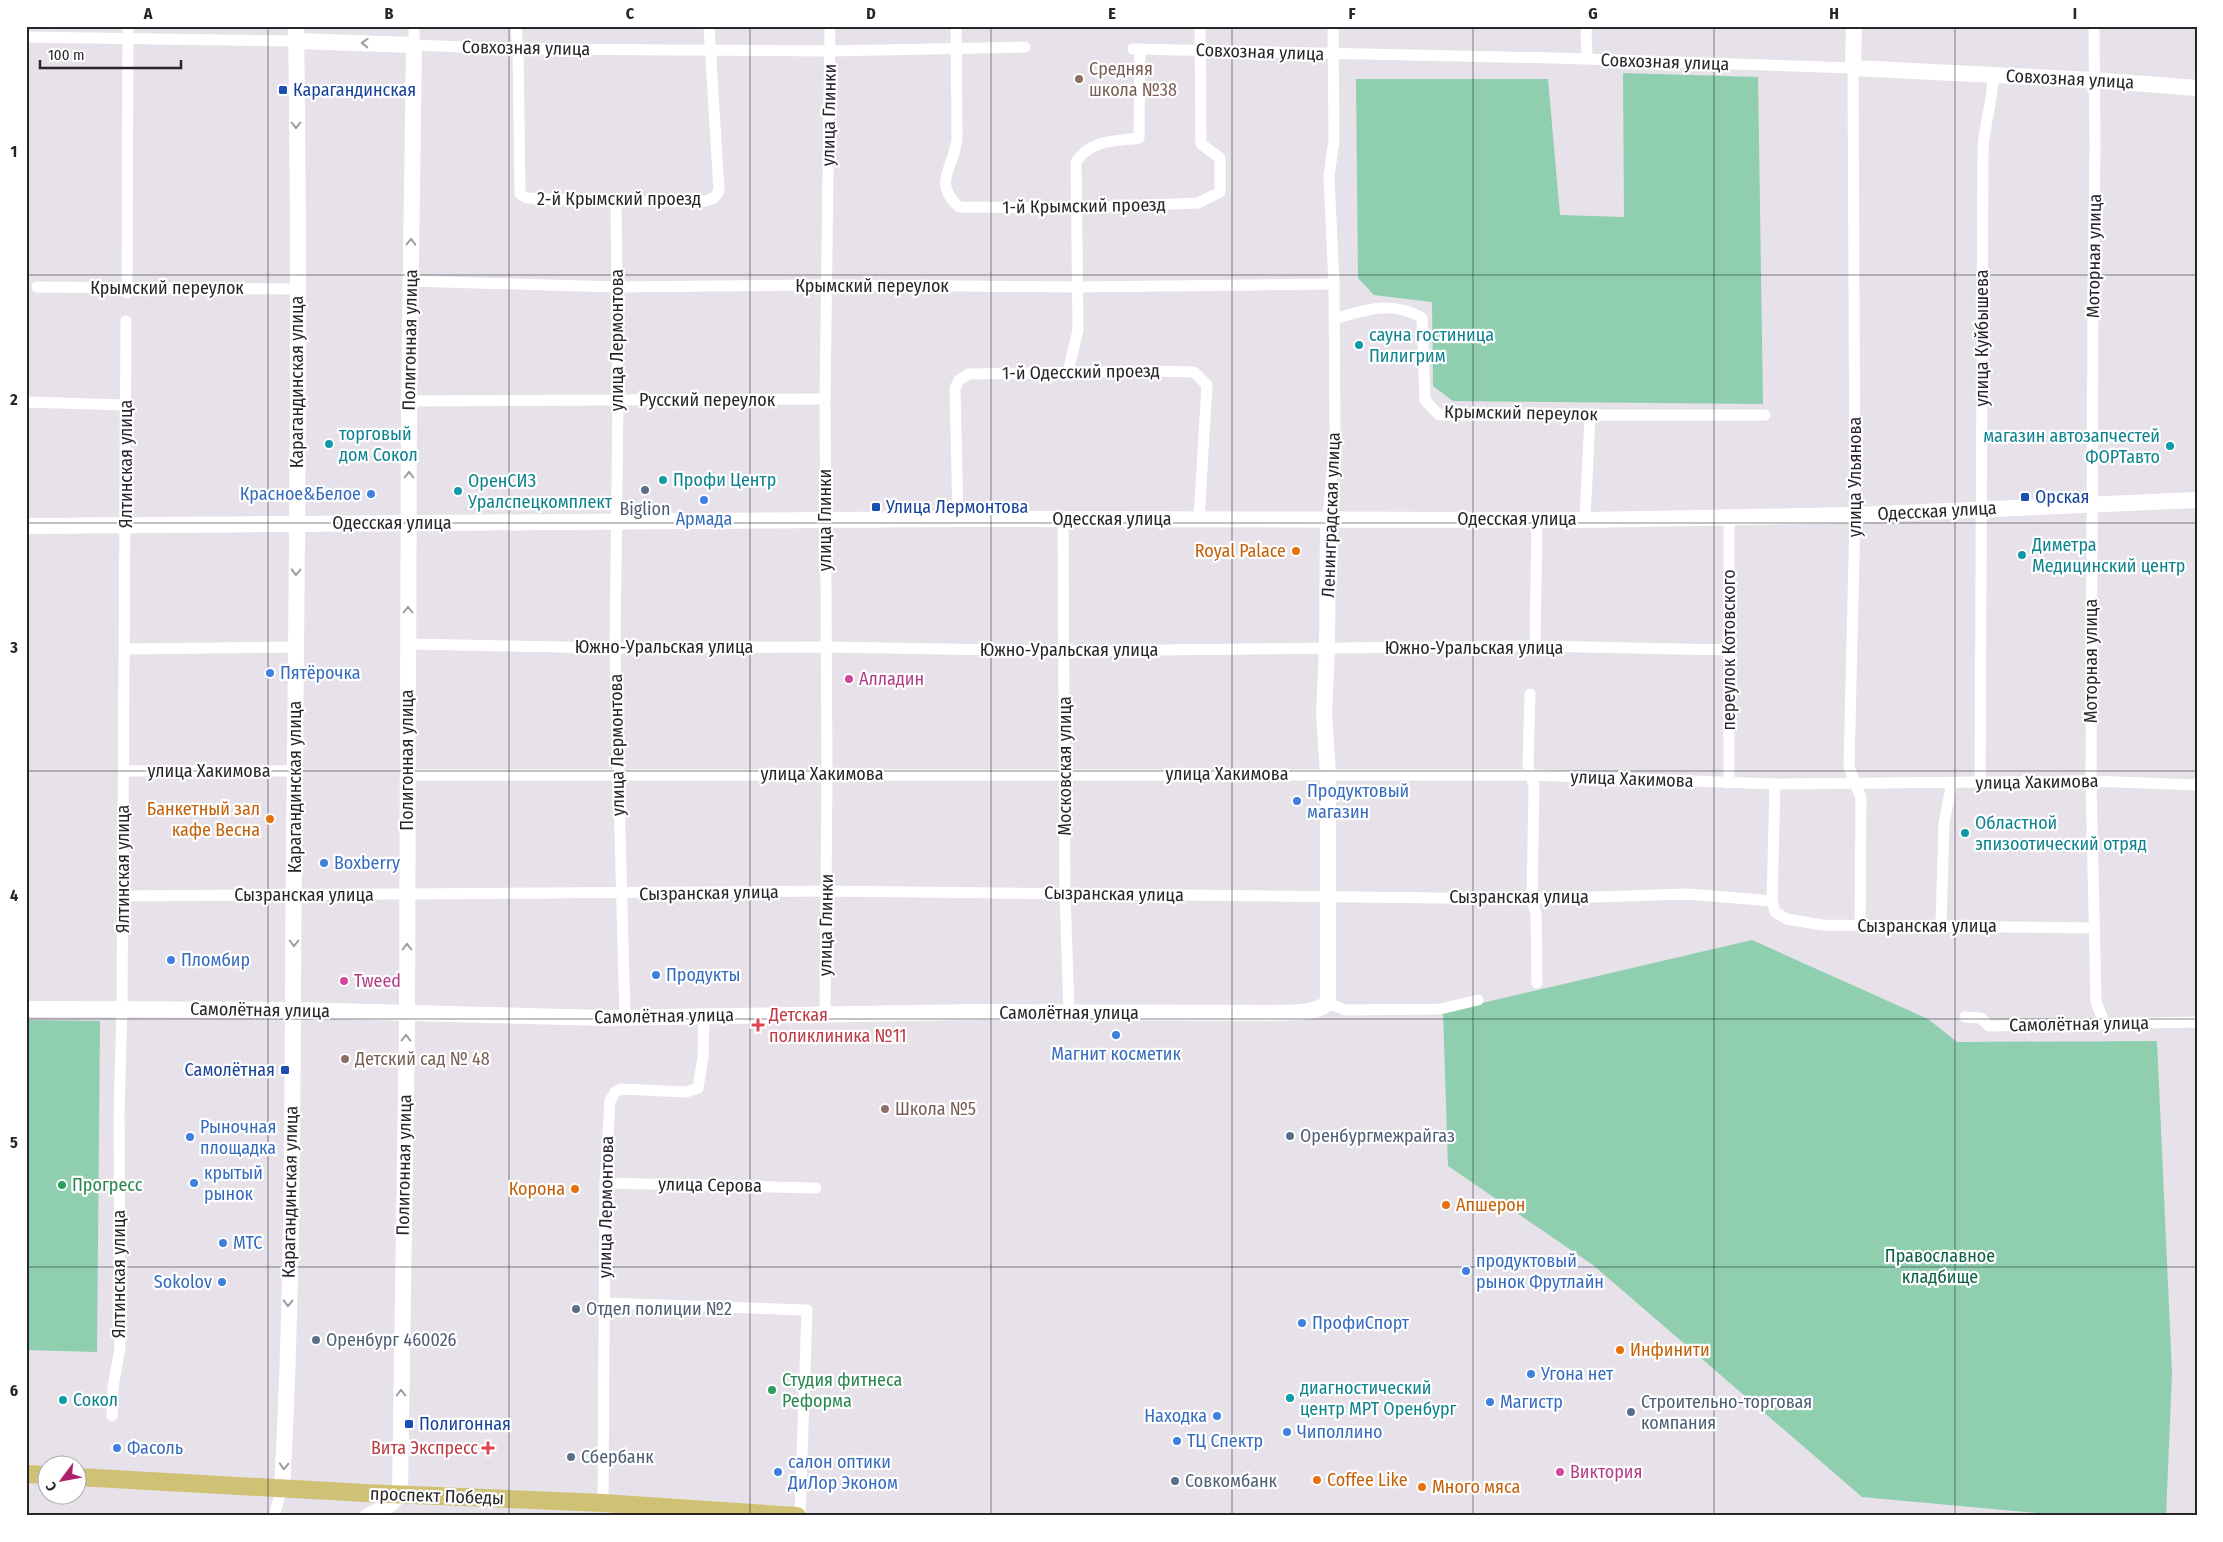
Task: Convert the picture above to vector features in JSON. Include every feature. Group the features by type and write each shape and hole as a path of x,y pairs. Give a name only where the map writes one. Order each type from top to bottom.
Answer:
{"main road":[{"name":"проспект Победы","path":"88,1478 365,1494 603,1503 799,1516"}],"street":[{"path":"127,291 128,26"},
{"name":"Полигонная улица","path":"400,1494 407,1014 409,401 414,26"},
{"path":"516,26 518,49"},
{"path":"709,26 710,50"},
{"name":"улица Глинки","path":"824,1014 827,774 824,520 830,26"},
{"name":"1-й Крымский проезд","path":"956,26 956,150 945,173 944,186 949,198 958,207 1075,208 1198,203 1220,192 1220,158 1201,144 1199,49"},
{"path":"1199,49 1200,26"},
{"name":"Ленинградская улица","path":"1328,1003 1328,775 1324,713 1327,649 1328,520 1334,449 1334,284 1329,176 1334,141 1333,26"},
{"path":"1586,26 1587,59"},
{"name":"улица Ульянова","path":"1854,26 1856,515 1850,767 1861,798 1860,926"},
{"name":"Моторная улица","path":"2094,26 2093,80 2096,146 2091,781 2096,1002 2105,1024"},
{"name":"Совхозная улица","path":"26,37 128,40 296,34 414,45 518,49 830,51 1025,47"},
{"name":"Карагандинская улица","path":"282,1488 288,1343 294,1010 297,524 296,34"},
{"name":"2-й Крымский проезд","path":"518,49 518,185 520,194 527,198 616,202 705,201 714,198 719,192 710,50"},
{"name":"Совхозная улица","path":"1075,208 1076,162 1089,147 1101,143 1139,138 1136,49 1587,59 1853,68 2093,80 2197,88"},
{"name":"улица Куйбышева","path":"1980,783 1984,131 1993,94 1993,75"},
{"name":"улица Лермонтова","path":"616,202 618,400 616,648 624,1018"},
{"path":"1068,372 1078,330 1075,208"},
{"name":"Крымский переулок","path":"410,281 616,287 826,285 1077,287 1334,284"},
{"name":"Крымский переулок","path":"37,287 127,291 296,289"},
{"name":"Крымский переулок","path":"1334,319 1393,307 1409,310 1422,318 1425,400 1439,415 1765,414"},
{"name":"Ялтинская улица","path":"112,1416 113,1387 120,1348 118,1114 122,1009 126,321"},
{"name":"1-й Одесский проезд","path":"958,519 955,388 959,380 969,374 1187,371 1194,372 1206,385 1199,519"},
{"name":"Русский переулок","path":"409,401 825,399"},
{"path":"26,402 126,406"},
{"path":"1585,520 1590,415"},
{"name":"Одесская улица","path":"26,526 126,527 958,519 1585,520 1856,515 2092,503 2197,500"},
{"name":"переулок Котовского","path":"1729,517 1729,783"},
{"name":"Московская улица","path":"1063,519 1065,893 1069,1013"},
{"path":"1535,646 1537,519"},
{"name":"Южно-Уральская улица","path":"408,644 616,648 826,647 1064,651 1535,646 1729,650"},
{"path":"125,649 296,647"},
{"path":"1530,694 1528,765 1534,786 1532,900 1536,914 1537,983"},
{"name":"улица Хакимова","path":"124,771 295,771"},
{"name":"улица Хакимова","path":"407,775 1530,775 1775,784 2091,781 2197,785"},
{"path":"1941,926 1944,823 1952,783"},
{"path":"1772,901 1775,784"},
{"name":"Сызранская улица","path":"123,896 826,892 1065,893 1532,900 1688,894 1772,901 1776,912 1787,919 1822,925 2093,928"},
{"path":"1328,1003 1345,1010 1440,1009 1478,1000"},
{"name":"Самолётная улица","path":"26,1009 294,1010 624,1018 824,1014 1309,1012 1320,1009 1328,1003"},
{"name":"улица Лермонтова","path":"603,1503 605,1183 610,1102 615,1092 629,1089 686,1092 698,1088 703,1057 704,1016"},
{"name":"Самолётная улица","path":"1965,1017 1981,1018 1989,1026 2197,1022"},
{"name":"улица Серова","path":"605,1183 816,1188"},
{"path":"604,1304 808,1310 799,1516"},
{"path":"274,1516 282,1488"},
{"path":"365,1494 366,1516 391,1504 400,1494"}],"green space":[{"path":"1623,73 1758,77 1763,404 1453,401 1433,386 1432,302 1374,295 1358,278 1356,79 1548,79 1560,215 1624,217"},
{"name":"Православное кладбище","path":"1752,940 1928,1019 1957,1042 2157,1041 2172,1373 2166,1516 2070,1516 1862,1497 1593,1265 1448,1166 1443,1012"},
{"name":"Прогресс","path":"26,1020 100,1021 97,1352 26,1350"}],"place":[{"name":"Средняя школа №38","path":"1079,79"},
{"name":"Карагандинская","path":"283,90"},
{"name":"сауна гостиница Пилигрим","path":"1359,345"},
{"name":"торговый дом Сокол","path":"329,444"},
{"name":"магазин автозапчестей ФОРТавто","path":"2170,446"},
{"name":"Профи Центр","path":"663,480"},
{"name":"Biglion","path":"645,490"},
{"name":"ОренСИЗ Уралспецкомплект","path":"458,491"},
{"name":"Красное&Белое","path":"371,494"},
{"name":"Орская","path":"2025,497"},
{"name":"Армада","path":"704,500"},
{"name":"Улица Лермонтова","path":"876,507"},
{"name":"Royal Palace","path":"1296,551"},
{"name":"Диметра Медицинский центр","path":"2022,555"},
{"name":"Пятёрочка","path":"270,673"},
{"name":"Алладин","path":"849,679"},
{"name":"Продуктовый магазин","path":"1297,801"},
{"name":"Банкетный зал кафе Весна","path":"270,819"},
{"name":"Областной эпизоотический отряд","path":"1965,833"},
{"name":"Boxberry","path":"324,863"},
{"name":"Пломбир","path":"171,960"},
{"name":"Продукты","path":"656,975"},
{"name":"Tweed","path":"344,981"},
{"name":"Детская поликлиника №11","path":"758,1025"},
{"name":"Магнит косметик","path":"1116,1035"},
{"name":"Детский сад № 48","path":"345,1059"},
{"name":"Самолётная","path":"285,1070"},
{"name":"Школа №5","path":"885,1109"},
{"name":"Оренбургмежрайгаз","path":"1290,1136"},
{"name":"Рыночная площадка","path":"190,1137"},
{"name":"крытый рынок","path":"194,1183"},
{"name":"Прогресс","path":"62,1185"},
{"name":"Корона","path":"575,1189"},
{"name":"Апшерон","path":"1446,1205"},
{"name":"МТС","path":"223,1243"},
{"name":"продуктовый рынок Фрутлайн","path":"1466,1271"},
{"name":"Sokolov","path":"222,1282"},
{"name":"Отдел полиции №2","path":"576,1309"},
{"name":"ПрофиСпорт","path":"1302,1323"},
{"name":"Оренбург 460026","path":"316,1340"},
{"name":"Инфинити","path":"1620,1350"},
{"name":"Угона нет","path":"1531,1374"},
{"name":"Студия фитнеса Реформа","path":"772,1390"},
{"name":"диагностический центр МРТ Оренбург","path":"1290,1398"},
{"name":"Сокол","path":"63,1400"},
{"name":"Магистр","path":"1490,1402"},
{"name":"Строительно-торговая компания","path":"1631,1412"},
{"name":"Находка","path":"1217,1416"},
{"name":"Полигонная","path":"409,1424"},
{"name":"Чиполлино","path":"1287,1432"},
{"name":"ТЦ Спектр","path":"1177,1441"},
{"name":"Фасоль","path":"117,1448"},
{"name":"Вита Экспресс","path":"488,1448"},
{"name":"Сбербанк","path":"571,1457"},
{"name":"салон оптики ДиЛор Эконом","path":"778,1472"},
{"name":"Виктория","path":"1560,1472"},
{"name":"Coffee Like","path":"1317,1480"},
{"name":"Совкомбанк","path":"1175,1481"},
{"name":"Много мяса","path":"1422,1487"}]}
